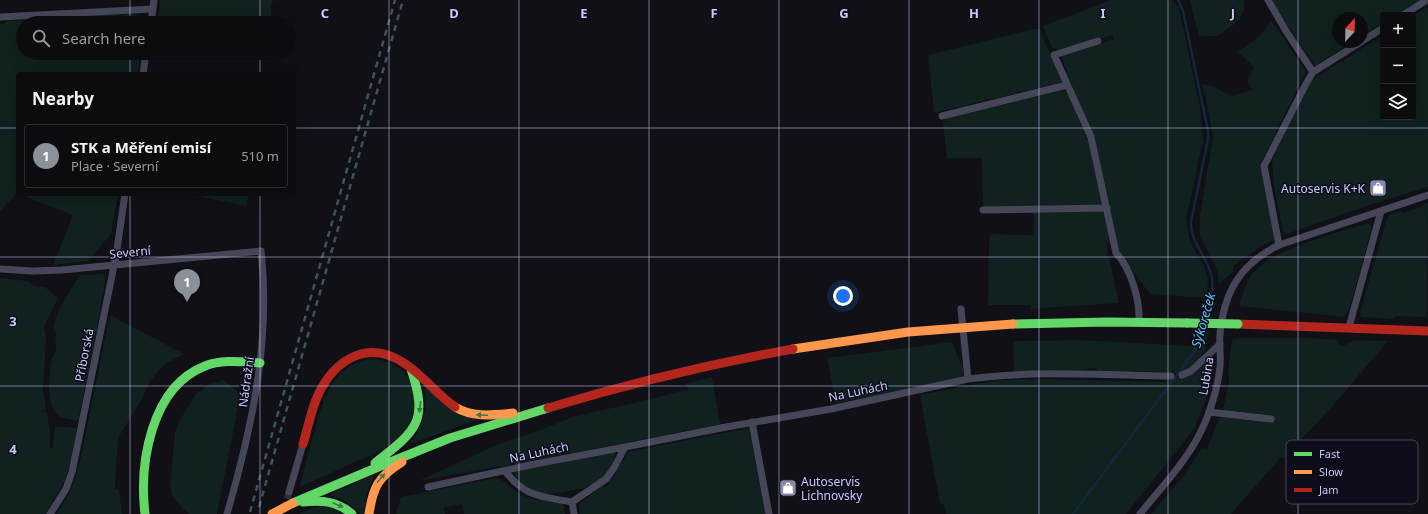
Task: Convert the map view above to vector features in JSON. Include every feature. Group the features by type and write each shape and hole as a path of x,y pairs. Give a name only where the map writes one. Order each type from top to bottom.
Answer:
{"main road":[{"path":"272,514 366,470 474,430 534,411 623,386 797,348 870,337 963,328 1050,323 1139,321 1349,327 1428,331"},
{"path":"303,444 315,405 324,383 336,368 345,360 363,353 376,352 395,358 422,377 449,403 465,412 480,415 495,415 534,411"},
{"path":"144,514 142,502 142,478 148,442 161,408 175,388 194,371 212,364 234,362 260,363"},
{"path":"366,470 404,440 415,425 419,414 420,402 419,389 411,369"},
{"path":"369,514 372,495 380,478 389,469 424,448"},
{"path":"293,503 318,500 333,502 341,505 352,514"}],"street":[{"path":"152,16 154,0"},
{"path":"1268,0 1313,72"},
{"path":"1409,12 1427,0"},
{"path":"19,16 153,9"},
{"path":"0,17 16,16"},
{"path":"1368,38 1380,30"},
{"path":"1098,41 1054,55 1091,137 1116,253 1128,270 1139,311 1139,321"},
{"path":"1278,245 1264,166 1313,72 1351,48"},
{"path":"143,72 145,60"},
{"path":"942,116 1067,85"},
{"name":"Lubina","path":"1140,514 1191,451 1201,432 1209,412 1218,380 1221,360 1220,335 1224,310 1234,283 1243,271 1256,259 1278,245 1428,195"},
{"name":"Příborská","path":"50,514 66,489 72,472 116,256 124,196"},
{"path":"983,210 1107,208"},
{"path":"1349,327 1381,211"},
{"name":"Severní","path":"0,269 50,270 261,251"},
{"name":"Nádražní","path":"226,514 254,410 263,336 264,302 261,251"},
{"path":"961,309 968,378"},
{"path":"1182,376 1191,371 1220,344"},
{"name":"Na Luhách","path":"428,488 530,464 831,408 968,378 1021,374 1171,376"},
{"path":"1209,412 1272,419"},
{"path":"752,422 769,514"},
{"path":"289,492 303,444"},
{"path":"574,514 572,502 606,479 626,447"},
{"name":"Na Luhách","path":"505,471 518,486 531,494 572,502"}],"shaded area":[{"path":"160,0 273,0 271,6 271,16 159,16"},
{"path":"1111,0 1172,0 1179,8 1200,107 1203,140 1186,220 1190,241 1204,266 1208,280 1207,298 1150,294 1129,266 1123,255 1117,249 1093,134 1066,72 1061,56 1114,39 1113,35 1060,50 1052,48 1043,26"},
{"path":"1190,0 1244,0 1244,10 1237,21 1219,35 1199,36"},
{"path":"1272,0 1419,0 1401,12 1380,12 1380,25 1368,32 1368,12 1332,12 1332,48 1343,48 1315,66 1274,6 1274,2"},
{"path":"1428,7 1428,187 1366,206 1287,234 1283,232 1274,186 1272,160 1312,80 1362,48 1368,48 1368,45 1380,37 1380,120 1416,120 1416,13"},
{"path":"111,13 121,16 77,16"},
{"path":"128,14 138,16 121,16"},
{"path":"1271,20 1306,71 1262,161 1275,237 1274,240 1263,245 1233,266 1233,272 1219,284 1217,271 1200,236 1200,215 1213,138 1202,84 1213,86 1231,96 1253,90 1247,81 1254,67 1238,52 1261,35"},
{"path":"7,21 16,21 16,60 140,60 137,72 16,72 16,194 0,211 0,24 4,24"},
{"path":"1039,28 1063,82 934,113 928,55"},
{"path":"1062,90 1068,93 1078,113 1093,154 1104,205 983,208 982,158 947,158 943,123 947,118"},
{"path":"24,196 118,196 111,234 88,261 53,265 73,215"},
{"path":"196,196 248,196 247,206"},
{"path":"1428,203 1427,317 1396,316 1392,319 1361,317 1360,314 1362,306 1387,218 1390,214 1402,211 1403,213 1424,206 1424,204"},
{"path":"1102,210 1105,214 1112,245 1107,243 1107,257 1109,257 1118,303 1031,309 1031,305 988,305 989,238 991,234 1033,235 1034,211"},
{"path":"1368,223 1371,226 1371,231 1349,310 1344,317 1239,306 1248,280 1262,264 1275,256 1307,242"},
{"path":"102,274 106,276 97,330 78,421 59,416 51,404 49,390 51,362 56,348 56,333 53,329 60,308 80,275"},
{"path":"0,278 28,281 34,286 45,287 58,298 44,327 46,338 43,389 46,410 43,411 47,412 50,432 50,448 53,448 55,426 77,428 70,464 65,480 45,514 0,514"},
{"path":"110,315 184,354 165,364 150,381 141,401 118,438 115,489 119,490 122,514 57,514 69,494 78,470"},
{"path":"1199,332 1209,332 1206,350 1193,366 1180,373 1174,373 1175,371 1098,371 1096,368 1088,368 1086,370 1014,371 1013,341 1080,340 1191,346"},
{"path":"1310,338 1339,340 1336,343 1343,346 1354,340 1388,341 1329,410 1301,440 1286,440 1286,456 1284,458 1281,457 1231,514 1151,514 1181,479 1202,448 1207,449 1223,409 1229,382 1228,370 1232,339"},
{"path":"952,342 964,370 960,379 954,382 836,403 827,358"},
{"path":"1212,358 1215,359 1209,386 1194,429 1126,514 946,514 944,504 940,504 920,395 992,381 1024,379 1166,382 1170,377 1187,377"},
{"path":"370,359 382,360 394,365 404,372 411,382 415,403 411,420 406,430 399,438 381,450 300,487 318,418 326,395 338,376 347,368 357,362"},
{"path":"712,377 720,424 501,467 419,481 496,445 546,428 572,417 689,389 684,384"},
{"path":"224,380 237,391 240,396 217,514 189,514 172,496 170,482 175,433 180,420 196,394 210,384"},
{"path":"424,388 428,388 479,419 408,445 418,432 424,418 426,403"},
{"path":"749,428 766,514 580,514 579,504 604,485 604,487 609,485 608,480 614,476 628,452"},
{"path":"613,452 615,454 613,461 605,476 595,484 577,489 542,494 531,490 522,484 515,476 513,471 546,466"},
{"path":"373,475 374,477 366,495 364,514 360,514 347,502 331,496 330,494"},
{"path":"496,478 503,481 517,492 530,498 563,503 565,514 464,514 462,504 444,508 445,514 396,514 401,497"},
{"path":"324,506 336,509 344,514 299,514 312,508"}],"waterway":[{"name":"Sýkoreček","path":"1178,0 1183,11 1208,131 1208,139 1191,222 1193,236 1209,267 1212,280 1211,298 1206,321"},
{"name":"Sýkoreček","path":"1073,514 1198,347 1205,326"}],"tunnel":[{"path":"284,509 289,492"}],"railway":[{"path":"250,512 395,0"},
{"path":"259,507 403,0"}],"traffic: fast":[{"path":"1013,324 1107,322 1187,323"},
{"path":"1187,323 1238,324"},
{"path":"145,514 144,472 147,450 152,429 161,409 172,391 187,376 205,366 218,362 260,363"},
{"path":"375,463 400,442 415,424 419,402 411,369"},
{"path":"293,503 450,438 548,408"},
{"path":"303,502 329,502 341,506 352,514"}],"traffic: slow":[{"path":"793,349 908,332 1013,324"},
{"path":"455,407 469,413 483,415 513,413"},
{"path":"369,514 372,497 378,484 387,473 402,462"},
{"path":"272,514 293,503"}],"traffic: jam":[{"path":"1238,324 1428,331"},
{"path":"548,408 669,375 793,349"},
{"path":"303,444 313,407 325,382 343,363 354,356 365,353 378,353 391,356 404,363 455,407"}],"place":[{"name":"Autoservis K+K","path":"1378,188"},
{"name":"STK a Měření emisí","path":"187,302"},
{"name":"Autoservis Lichnovsky","path":"788,488"}]}
